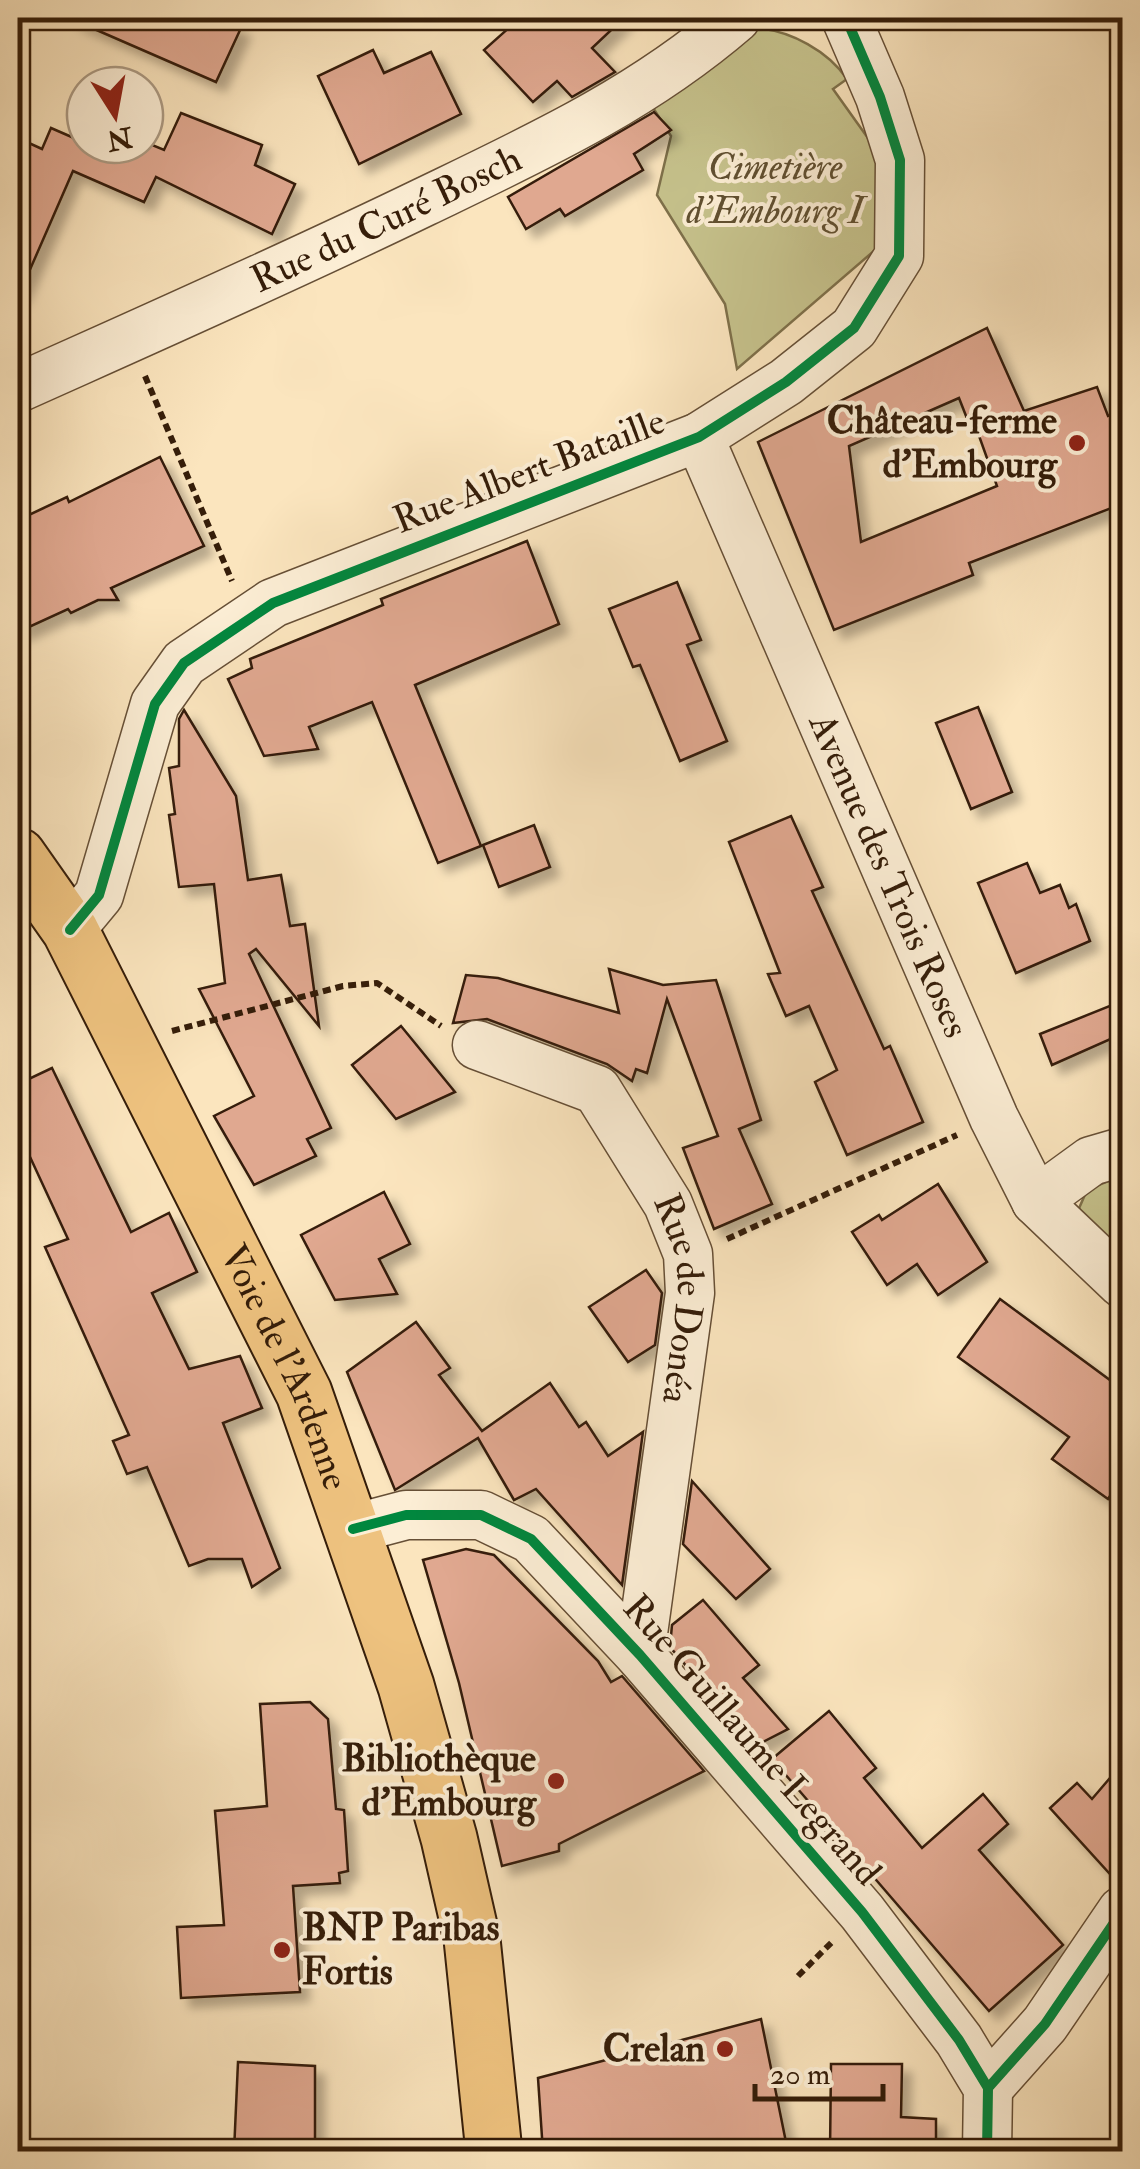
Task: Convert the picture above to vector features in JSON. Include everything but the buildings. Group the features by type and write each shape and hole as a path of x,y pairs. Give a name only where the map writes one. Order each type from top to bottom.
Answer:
{"main road":[{"name":"Voie de l'Ardenne","path":"18,856 70,930 304,1393 406,1686 472,1939 494,2152"}],"street":[{"name":"Rue du Curé Bosch","path":"18,388 287,268 596,119 706,44 736,18"},
{"name":"Rue Albert Bataille","path":"70,930 99,895 156,704 184,663 272,603 699,438 786,382 854,328 899,256 900,160 853,19"},
{"name":"Avenue des Trois Roses","path":"699,438 994,1118 1036,1201 1122,1282"},
{"name":"Rue de Donéa","path":"477,1045 597,1090 668,1204 688,1254 690,1293 640,1654"},
{"path":"1036,1201 1091,1161 1122,1152"},
{"name":"Rue Guillaume Legrand","path":"353,1529 406,1515 482,1515 531,1538 640,1654 862,1912 988,2088"},
{"path":"987,2152 988,2088 1045,2024 1122,1911"}],"path":[{"path":"128,338 228,571"},
{"path":"127,1041 343,986 377,983 458,1038 477,1045"},
{"path":"736,1235 994,1118"}],"green space":[{"name":"Cimetière d'Embourg I","path":"757,28 783,33 808,44 847,79 833,89 885,162 886,201 875,250 737,369 725,304 657,195 671,136 650,103"},
{"path":"1122,1175 1122,1243 1114,1246 1077,1213 1087,1190"}],"cycle path":[{"path":"70,930 99,895 155,704 184,663 273,603 699,437 786,382 854,328 899,256 900,160 880,97 846,18"},
{"path":"353,1529 406,1515 481,1515 531,1539 640,1655 862,1912 959,2040 988,2088 987,2152"},
{"path":"988,2088 1045,2024 1122,1911"}],"place":[{"name":"Château-ferme d'Embourg","path":"1077,443"},
{"name":"Bibliothèque d'Embourg","path":"556,1781"},
{"name":"BNP Paribas Fortis","path":"282,1950"},
{"name":"Crelan","path":"725,2049"}]}
